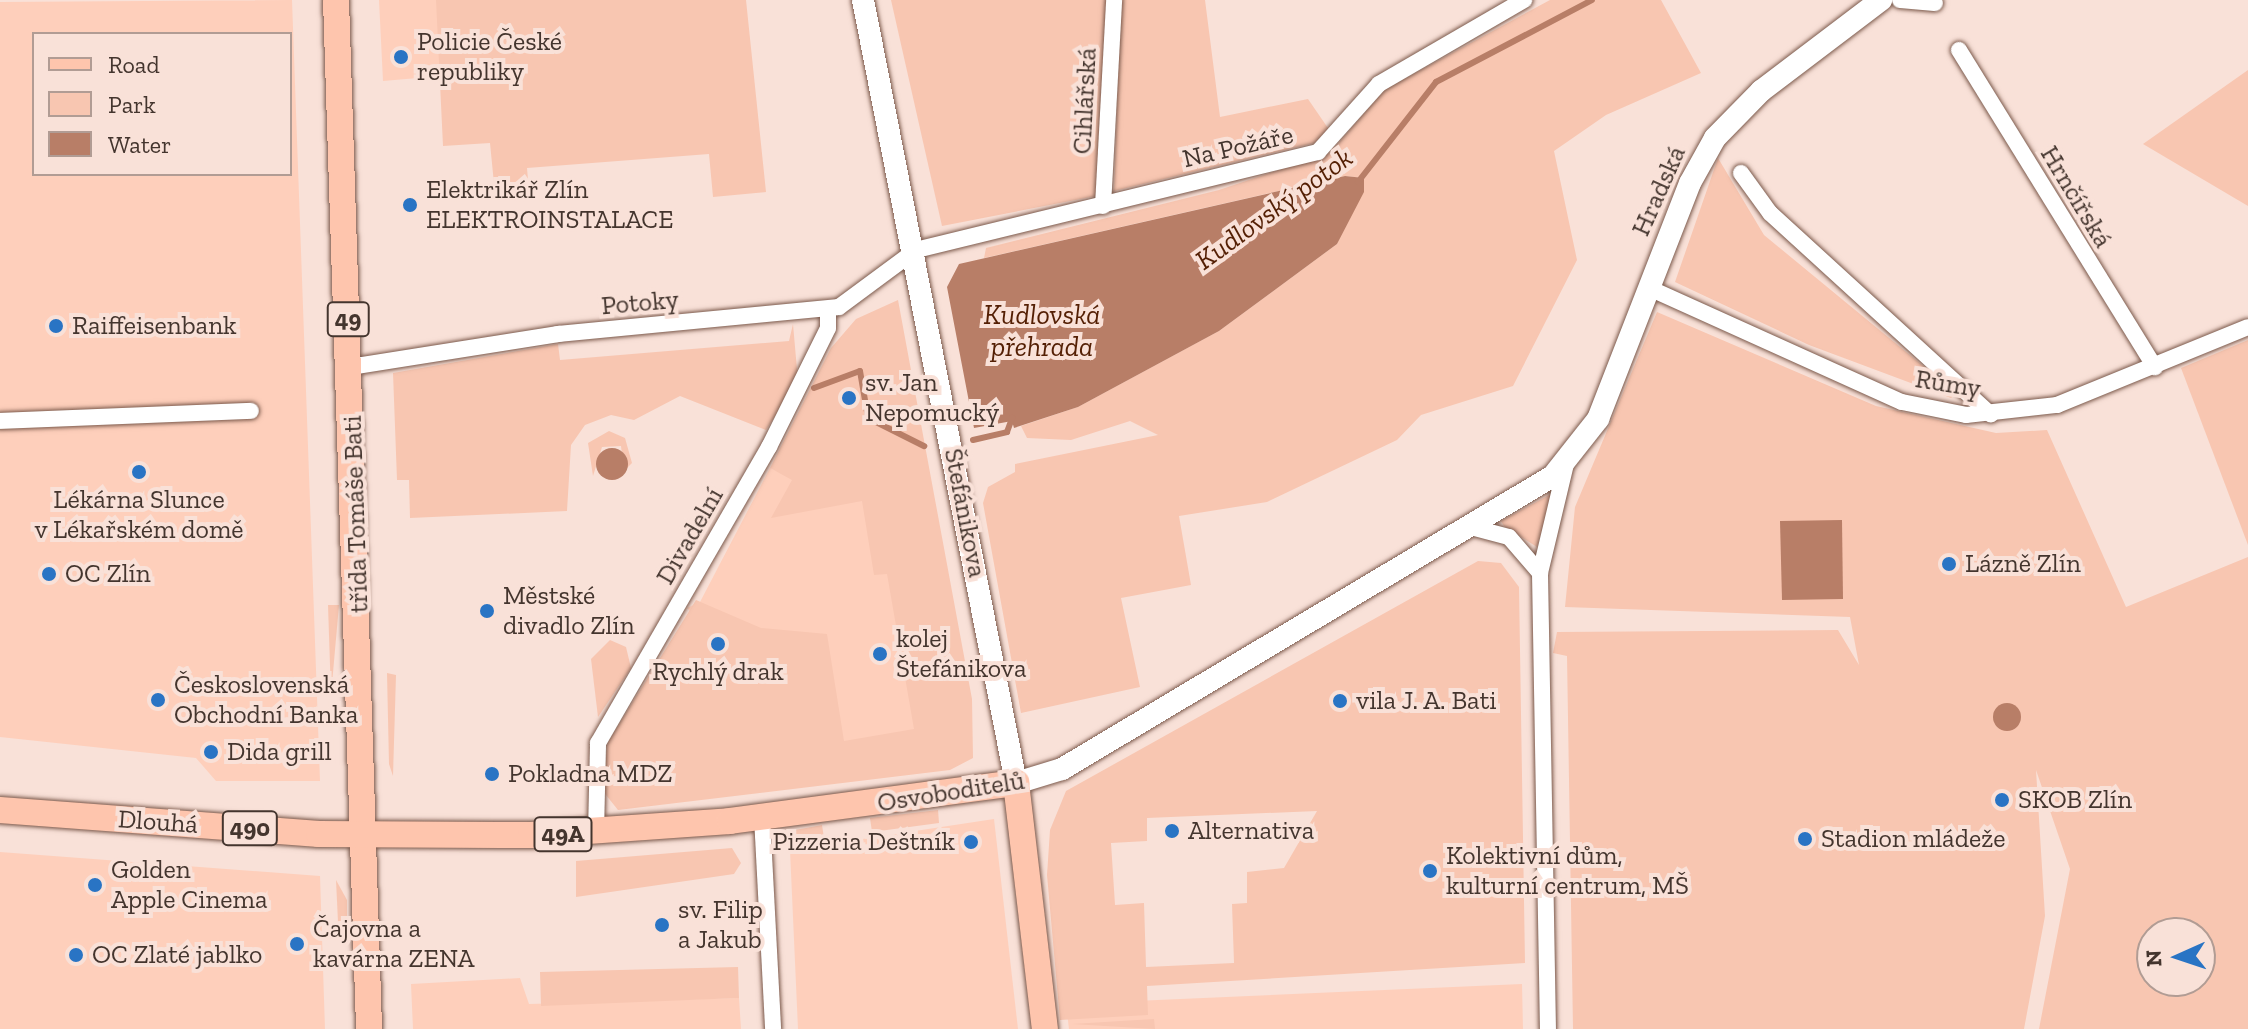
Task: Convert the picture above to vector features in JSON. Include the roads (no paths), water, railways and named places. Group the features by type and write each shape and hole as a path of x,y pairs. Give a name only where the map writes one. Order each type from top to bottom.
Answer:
{"main road":[{"name":"třída Tomáše Bati","path":"336,0 369,1029"},
{"name":"Osvoboditelů","path":"364,832 596,833 762,817 1016,783"},
{"name":"Štefánikova","path":"1016,783 1047,1026"},
{"name":"Dlouhá","path":"0,810 364,832"}],"street":[{"name":"Štefánikova","path":"863,0 916,250 1016,783"},
{"name":"Cihlářská","path":"1103,206 1114,0"},
{"name":"Na Požáře","path":"916,250 1318,152 1386,79 1524,0"},
{"name":"Hradská","path":"1471,527 1566,464 1598,419 1649,288 1715,138 1761,91 1881,0"},
{"path":"1900,0 1935,3"},
{"name":"Hrnčířská","path":"1959,50 2155,367"},
{"path":"1741,173 1770,213 1991,415"},
{"name":"Potoky","path":"350,367 558,334 828,310 850,302 916,250"},
{"name":"Růmy","path":"1649,288 1902,402 1991,415 2057,405 2248,327"},
{"name":"Divadelní","path":"596,833 598,743 769,447 828,328 828,310"},
{"path":"0,421 251,411"},
{"name":"Hradská","path":"1548,1029 1540,573 1566,464"},
{"path":"1471,527 1509,537 1540,573"},
{"name":"Osvoboditelů","path":"1016,783 1062,769 1471,527"},
{"path":"762,817 773,1029"}],"water":[{"name":"Kudlovská přehrada","path":"1345,176 1364,178 1364,192 1337,244 1219,331 1078,407 1014,428 1012,421 974,428 947,287 959,264"},
{"path":"612,448 623,453 628,464 623,475 612,480 601,475 596,464 601,453"},
{"path":"1842,520 1843,599 1782,600 1780,521"},
{"path":"2007,703 2017,707 2021,717 2017,727 2007,731 1997,727 1993,717 1997,707"}],"waterway":[{"name":"Kudlovský potok","path":"1358,182 1436,82 1592,0"},
{"name":"Kudlovský potok","path":"814,388 860,371 868,418 924,446"},
{"name":"Kudlovský potok","path":"973,440 1007,432 1012,418"}],"place":[{"name":"Policie České republiky","path":"401,57"},
{"name":"Elektrikář Zlín ELEKTROINSTALACE","path":"410,205"},
{"name":"Raiffeisenbank","path":"56,326"},
{"name":"sv. Jan Nepomucký","path":"849,398"},
{"name":"Lékárna Slunce v Lékařském domě","path":"139,472"},
{"name":"Lázně Zlín","path":"1949,564"},
{"name":"OC Zlín","path":"49,574"},
{"name":"Městské divadlo Zlín","path":"487,611"},
{"name":"Rychlý drak","path":"718,644"},
{"name":"kolej Štefánikova","path":"880,654"},
{"name":"Československá Obchodní Banka","path":"158,700"},
{"name":"vila J. A. Bati","path":"1340,701"},
{"name":"Dida grill","path":"211,752"},
{"name":"Pokladna MDZ","path":"492,774"},
{"name":"SKOB Zlín","path":"2002,800"},
{"name":"Alternativa","path":"1172,831"},
{"name":"Stadion mládeže","path":"1805,839"},
{"name":"Pizzeria Deštník","path":"971,842"},
{"name":"Kolektivní dům, kulturní centrum, MŠ","path":"1430,871"},
{"name":"Golden Apple Cinema","path":"95,885"},
{"name":"sv. Filip a Jakub","path":"662,925"},
{"name":"Čajovna a kavárna ZENA","path":"297,944"},
{"name":"OC Zlaté jablko","path":"76,955"}]}
